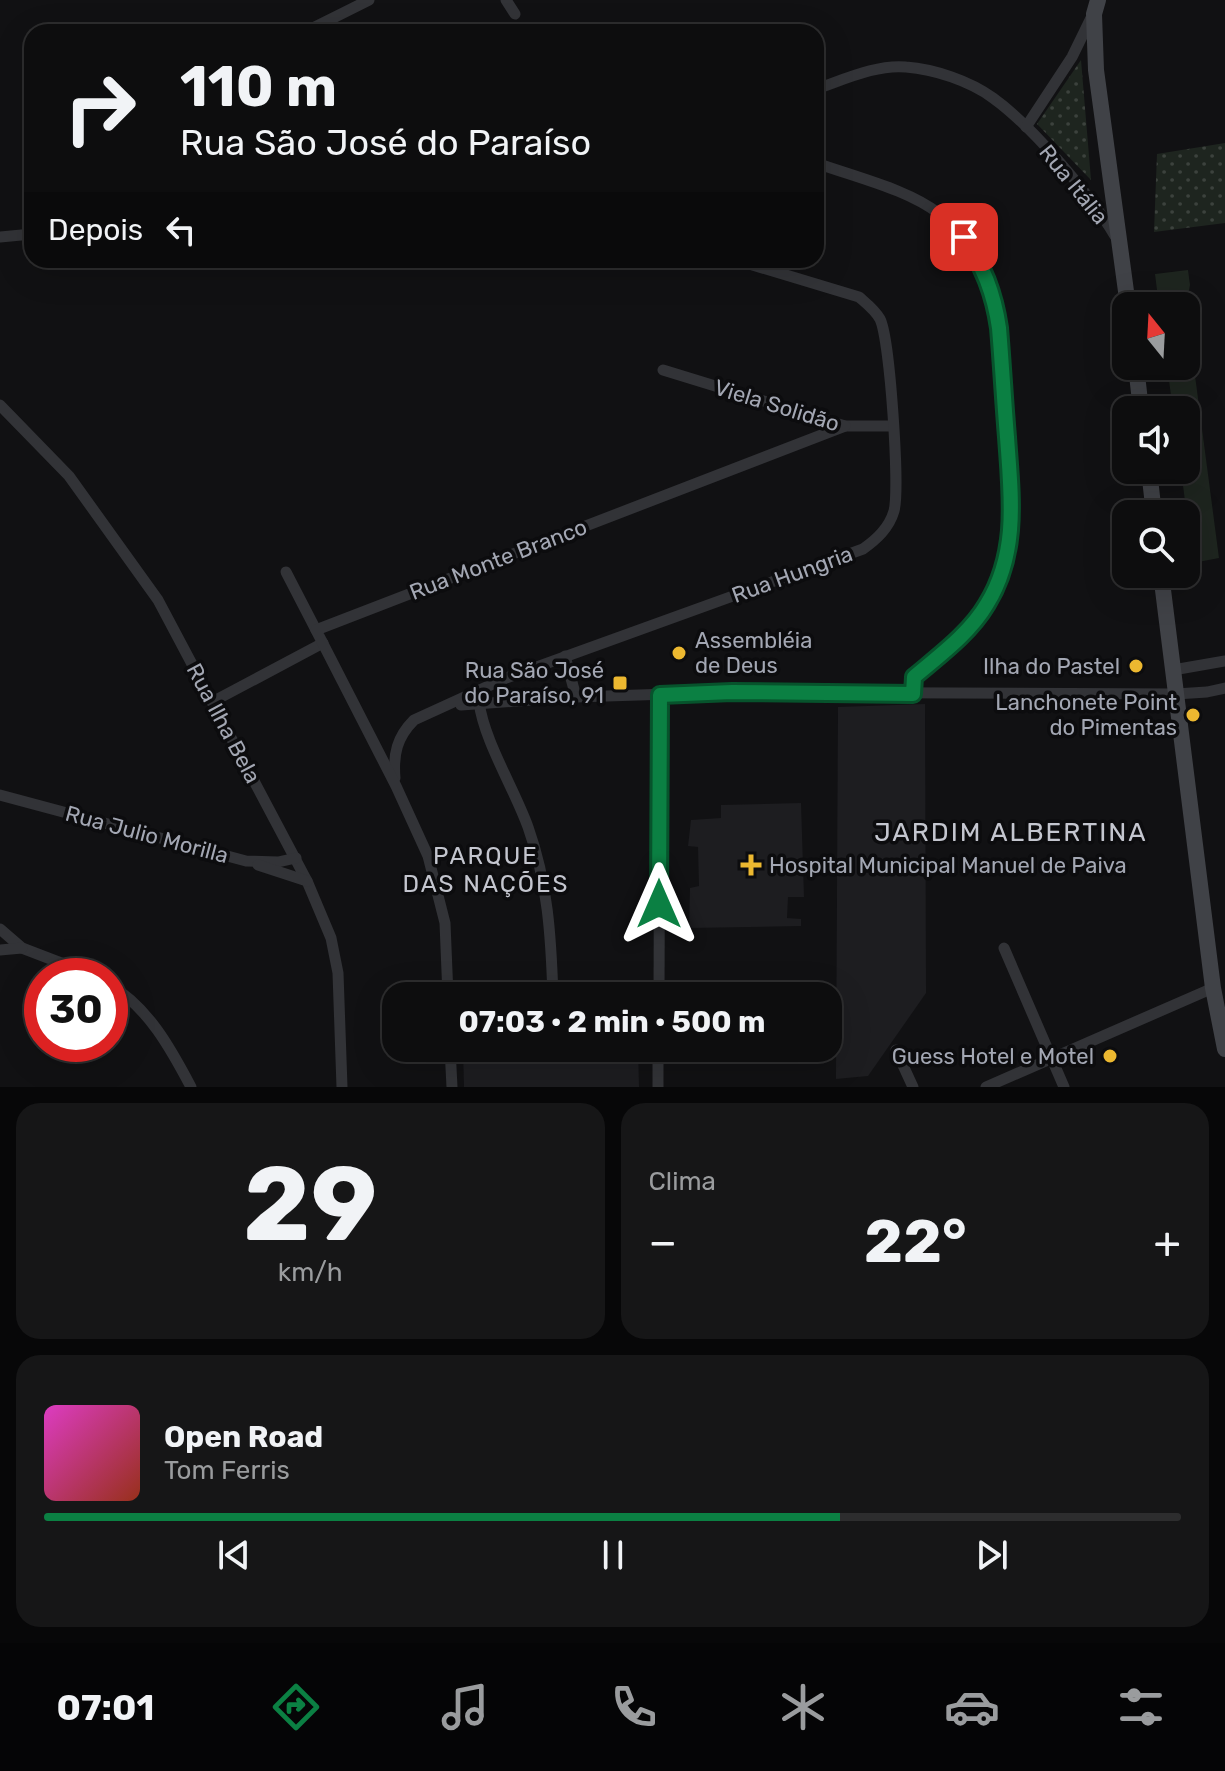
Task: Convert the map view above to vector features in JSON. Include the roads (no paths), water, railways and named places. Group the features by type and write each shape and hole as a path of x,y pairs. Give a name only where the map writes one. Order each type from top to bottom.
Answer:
{"main road":[{"path":"1092,5 1083,34 1102,177 1120,244"},
{"path":"1092,5 1096,70 1126,292"},
{"path":"1163,588 1213,988 1225,1049"}],"street":[{"path":"321,24 369,0"},
{"path":"506,0 515,14"},
{"name":"Rua Itália","path":"1026,127 1072,57 1083,34"},
{"name":"Rua Itália","path":"824,86 875,70 904,66 960,81 991,97 1026,127 1100,211 1120,244"},
{"path":"824,166 932,207 964,237 988,279 996,305 1011,497 1008,556 986,606 946,650 914,677 913,694"},
{"path":"0,237 24,235"},
{"name":"Rua Hungria","path":"396,786 396,747 404,730 414,720 506,678 851,553 876,540 886,529 895,509 893,426 885,334 880,320 872,307 859,297 763,268"},
{"name":"Viela Solidão","path":"663,370 845,426 893,426"},
{"name":"Rua Ilha Bela","path":"0,405 69,476 158,600 296,858 331,938 338,973 342,1087"},
{"name":"Rua Monte Branco","path":"316,630 845,426"},
{"path":"286,572 396,786 428,856 445,923 447,982"},
{"path":"212,702 323,643"},
{"path":"565,656 576,697"},
{"path":"1173,670 1225,661"},
{"path":"444,708 479,702 732,692 1176,694 1225,688"},
{"path":"659,982 660,695"},
{"path":"479,702 481,718 510,782 539,863 549,907 552,982"},
{"name":"Rua Julio Morilla","path":"0,795 246,861 278,862 296,858"},
{"path":"246,861 307,881"},
{"path":"0,929 22,948 48,958"},
{"path":"0,950 22,948"},
{"path":"1004,948 1064,1087"},
{"path":"986,1087 1213,988"},
{"path":"128,1000 158,1031 191,1087"},
{"path":"896,1050 913,1087"},
{"path":"451,1062 452,1087"},
{"path":"658,1062 658,1087"}],"place":[{"name":"Assembléia de Deus","path":"679,653"},
{"name":"Ilha do Pastel","path":"1136,666"},
{"name":"Rua São José do Paraíso, 91","path":"620,683"},
{"name":"Lanchonete Point do Pimentas","path":"1193,715"},
{"name":"Hospital Municipal Manuel de Paiva","path":"751,865"},
{"name":"Guess Hotel e Motel","path":"1110,1056"}],"district":[{"name":"JARDIM ALBERTINA","path":"1011,832"},
{"name":"PARQUE DAS NAÇÕES","path":"486,870"}]}
